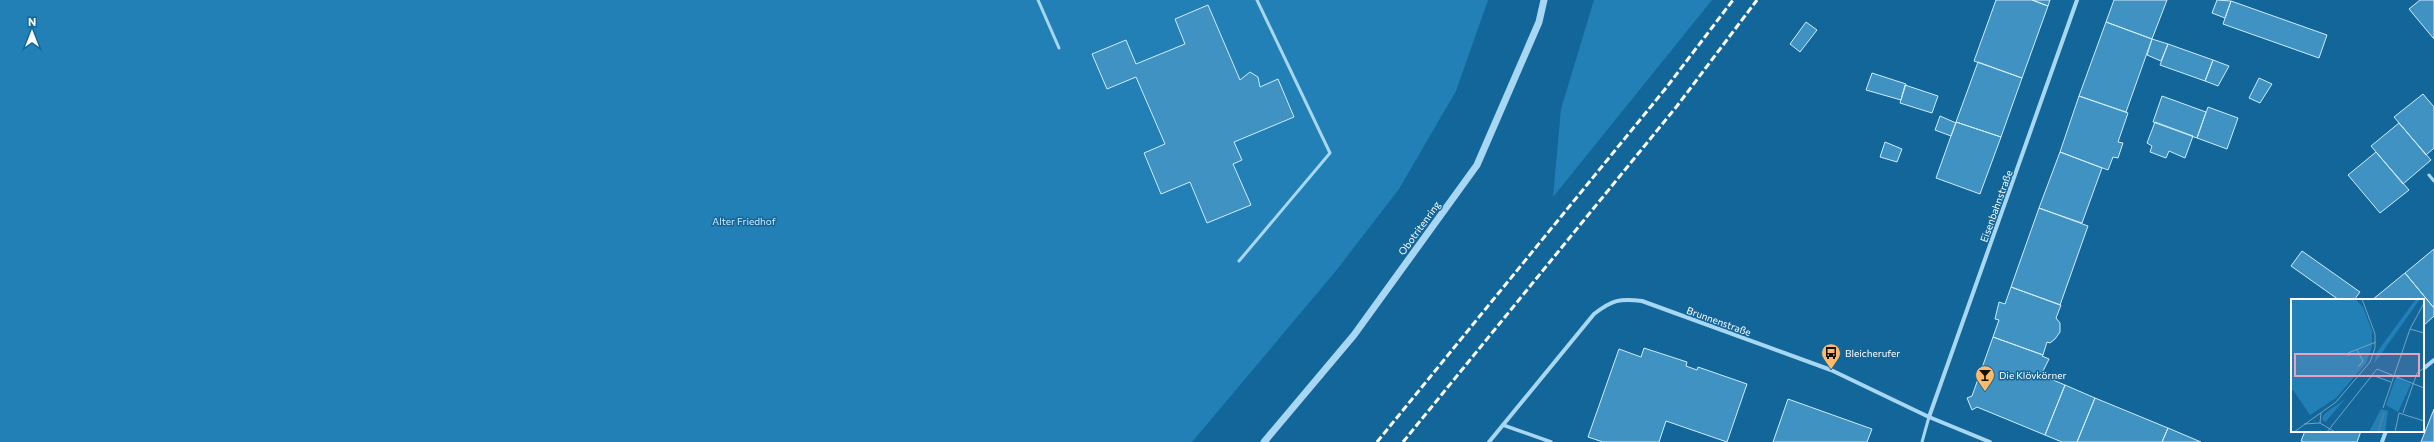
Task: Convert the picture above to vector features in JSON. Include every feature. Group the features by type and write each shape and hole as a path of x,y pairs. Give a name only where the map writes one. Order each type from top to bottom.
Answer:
{"street":[{"name":"Obotritenring","path":"1264,442 1354,335 1477,165 1539,22 1544,0"},
{"name":"Eisenbahnstraße","path":"1929,417 2077,0"},
{"name":"Brunnenstraße","path":"1489,442 1594,314 1606,305 1622,298 1642,301 1831,370 1929,417 1990,442"},
{"path":"2424,368 2434,360"},
{"path":"1503,425 1551,442"},
{"path":"2382,442 2386,432"}],"lane":[{"path":"1038,0 1059,48"},
{"path":"1239,262 1330,153 1257,0"},
{"path":"2429,175 2434,181"},
{"path":"1922,442 1929,417"}],"green space":[{"name":"Alter Friedhof","path":"0,0 1488,0 1456,91 1399,189 1335,272 1192,442 0,442"},
{"path":"1594,0 1712,0 1553,197 1561,109"}],"building":[{"path":"1996,0 2032,0 2048,6 2022,78 1974,61"},
{"path":"2032,0 2050,0 2048,6"},
{"path":"2114,0 2167,0 2152,39 2106,22"},
{"path":"2217,0 2231,1 2225,18 2212,13"},
{"path":"2420,0 2434,0 2434,39 2409,9"},
{"path":"2231,1 2327,35 2319,58 2223,24"},
{"path":"1208,5 1240,80 1250,72 1258,77 1260,87 1278,79 1294,117 1234,142 1242,160 1233,164 1251,205 1207,223 1190,182 1161,194 1144,153 1165,144 1136,77 1107,89 1092,54 1126,40 1136,64 1185,44 1175,19"},
{"path":"1806,22 1817,30 1800,52 1790,44"},
{"path":"2106,22 2152,39 2126,112 2079,96"},
{"path":"2152,39 2168,44 2161,61 2147,55"},
{"path":"2168,44 2213,60 2205,81 2160,65"},
{"path":"2213,60 2229,66 2218,86 2205,81"},
{"path":"1978,62 2022,78 2001,137 1956,122"},
{"path":"1872,73 1906,84 1901,100 1866,90"},
{"path":"2259,78 2272,84 2260,103 2249,98"},
{"path":"1905,85 1938,96 1932,113 1900,103"},
{"path":"2423,94 2434,107 2434,148 2426,155 2394,117"},
{"path":"2079,96 2128,113 2118,142 2123,143 2118,158 2113,157 2108,170 2060,152"},
{"path":"2162,96 2206,112 2197,138 2153,122"},
{"path":"2208,107 2238,118 2227,149 2197,138"},
{"path":"1940,116 1956,123 1951,136 1935,130"},
{"path":"1956,122 2001,137 1980,194 1936,178"},
{"path":"2155,122 2193,136 2185,158 2169,151 2166,158 2150,152 2152,146 2147,143"},
{"path":"2399,123 2431,160 2403,184 2371,146"},
{"path":"1885,142 1902,149 1897,162 1880,157"},
{"path":"2060,152 2102,168 2082,223 2039,208"},
{"path":"2376,152 2409,190 2380,213 2348,175"},
{"path":"2039,208 2088,226 2060,305 2011,287"},
{"path":"2434,249 2434,308 2405,273"},
{"path":"2302,251 2360,292 2355,299 2338,299 2291,266"},
{"path":"2405,273 2434,308 2434,316 2424,325 2424,299 2373,299"},
{"path":"2011,287 2061,305 2056,318 2060,323 2060,332 2050,343 2047,342 2043,355 1993,337 1999,320 1995,319 1999,302 2005,304"},
{"path":"1993,337 2043,355 2042,356 2049,359 2041,375 2065,385 2045,435 1977,407 1972,410 1967,398 1972,396"},
{"path":"1644,348 1687,362 1686,366 1697,370 1698,367 1747,384 1727,442 1666,421 1659,442 1603,442 1588,437 1619,349 1641,357"},
{"path":"2065,385 2095,398 2077,442 2062,442 2045,435"},
{"path":"2095,398 2168,428 2162,442 2077,442"},
{"path":"1788,399 1872,429 1867,442 1773,442"},
{"path":"2434,409 2434,442 2421,442"},
{"path":"2168,428 2201,442 2162,442"},
{"path":"2305,432 2361,432 2357,442 2301,441"}],"railway":[{"path":"1377,442 1666,88 1733,0"},
{"path":"1403,442 1677,106 1757,0"}],"place":[{"name":"Bleicherufer","path":"1831,370"},
{"name":"Die Klövkörner","path":"1985,392"}]}
